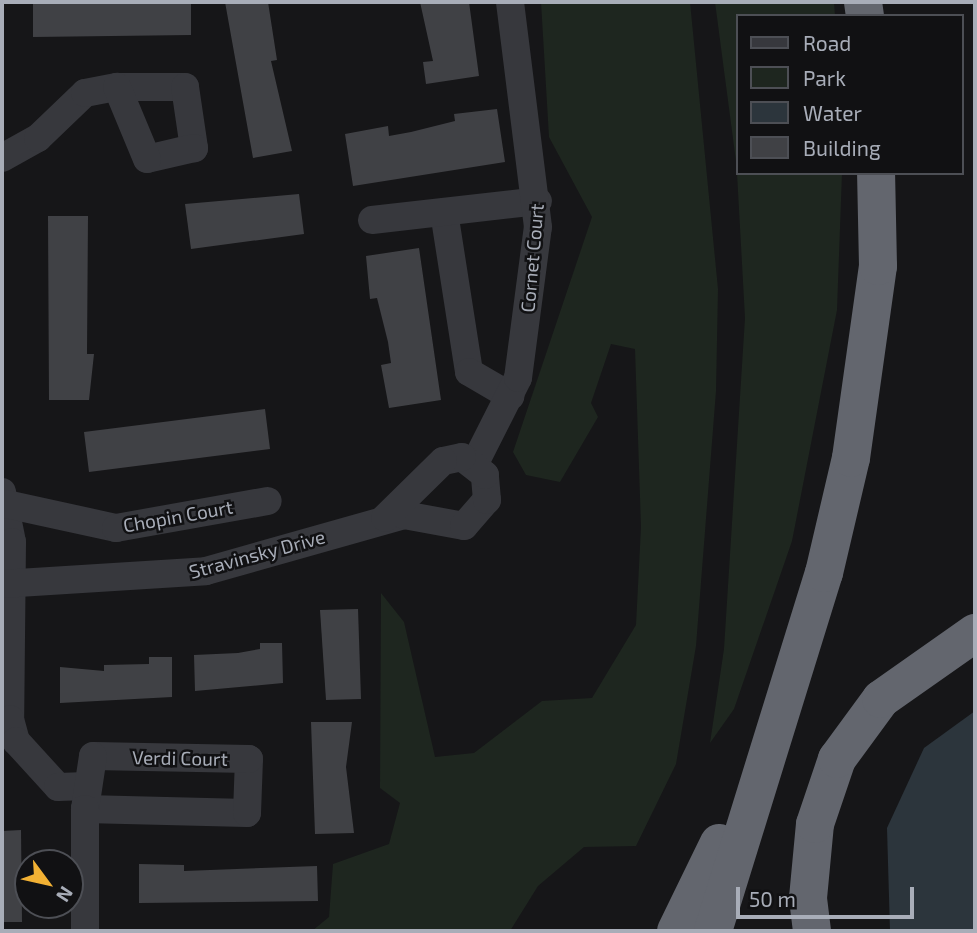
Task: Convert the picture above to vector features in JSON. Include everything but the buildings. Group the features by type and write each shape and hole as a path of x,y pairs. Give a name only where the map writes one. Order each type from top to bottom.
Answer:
{"highway":[{"path":"713,931 802,645 851,457 878,266 876,175"},
{"path":"812,931 808,898 815,824 837,759 881,699 975,633"},
{"path":"676,931 802,645"}],"street":[{"name":"Cornet Court","path":"475,463 519,378 538,201 510,2"},
{"path":"2,158 38,138 85,93 117,87"},
{"path":"372,220 538,201"},
{"path":"444,212 469,372 510,396"},
{"path":"384,518 429,469 462,457 475,463"},
{"name":"Stravinsky Drive","path":"6,584 206,571 384,518 464,526 487,500 485,475 475,463"},
{"path":"4,498 10,719 16,741 58,786 86,798 85,931"},
{"name":"Chopin Court","path":"4,498 116,528 268,500"},
{"name":"Verdi Court","path":"93,757 249,759 247,813 86,798 93,757"}],"green space":[{"path":"541,2 690,2 718,289 716,391 696,646 676,764 636,846 584,847 538,886 510,931 312,931 329,917 333,864 389,844 400,803 380,788 381,593 404,622 435,757 474,753 542,701 592,698 636,625 641,527 635,349 611,344 591,403 598,417 560,482 526,475 513,452 592,217 549,137"},
{"path":"715,2 834,2 835,14 736,14 736,161"},
{"path":"737,175 842,175 837,310 792,541 734,709 710,743 724,649 745,318"}],"water":[{"path":"975,711 975,931 890,931 887,828 924,748"}]}
